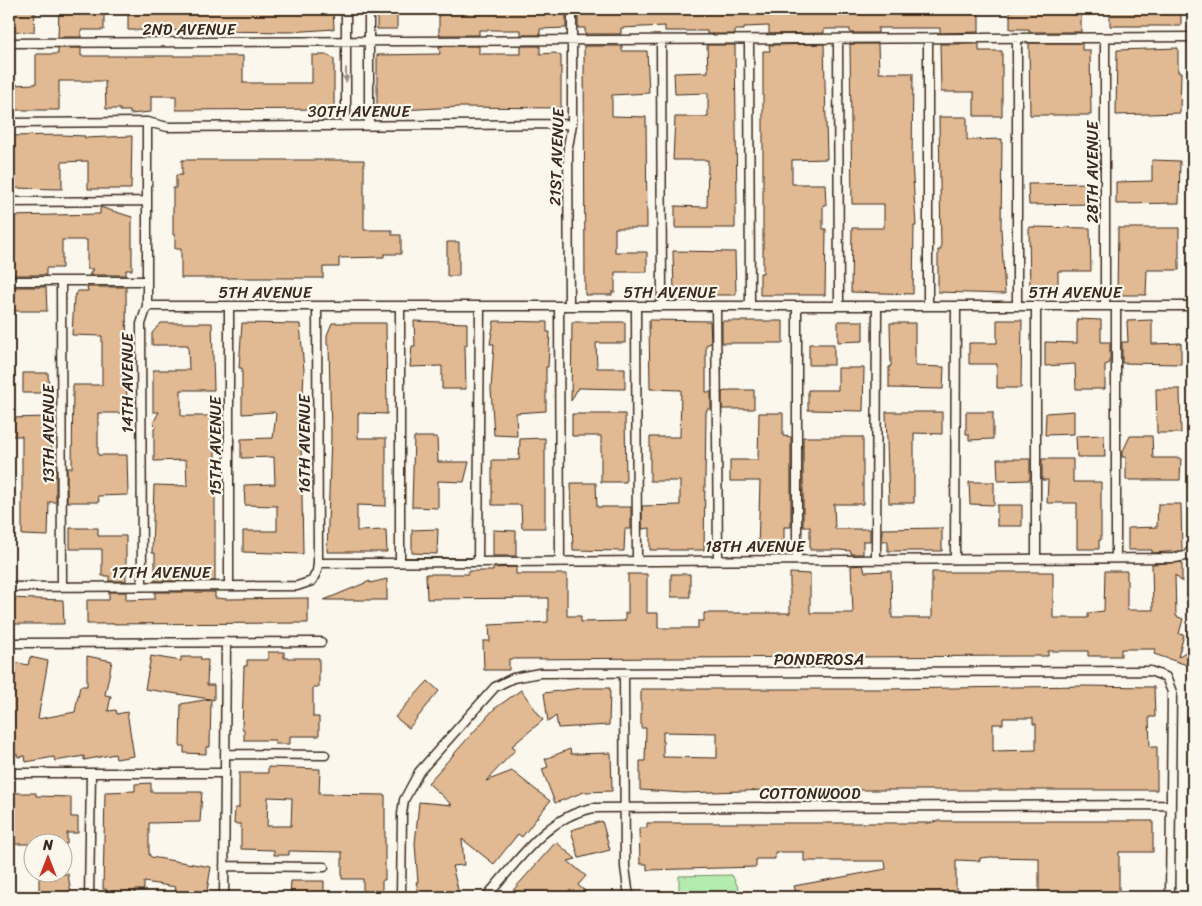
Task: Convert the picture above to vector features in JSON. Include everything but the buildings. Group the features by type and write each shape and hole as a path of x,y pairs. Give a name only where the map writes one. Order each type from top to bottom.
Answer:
{"lane":[{"path":"346,9 346,125"},
{"path":"369,9 369,125"},
{"name":"21ST AVENUE","path":"569,306 568,146 572,124 572,9"},
{"path":"1017,38 1017,306"},
{"name":"28TH AVENUE","path":"1105,38 1105,306"},
{"name":"2ND AVENUE","path":"9,43 1193,38"},
{"path":"838,39 839,306"},
{"path":"928,39 928,306"},
{"path":"661,40 662,306"},
{"path":"749,40 750,306"},
{"name":"30TH AVENUE","path":"9,122 147,122 168,127 572,124"},
{"name":"14TH AVENUE","path":"142,586 141,324 147,306 147,122"},
{"path":"9,202 147,201"},
{"path":"9,281 147,281"},
{"name":"13TH AVENUE","path":"61,281 62,586"},
{"name":"5TH AVENUE","path":"147,306 1193,306"},
{"name":"15TH AVENUE","path":"229,306 229,586"},
{"name":"16TH AVENUE","path":"312,581 317,571 318,563 318,306"},
{"path":"400,306 400,562"},
{"path":"478,562 480,306"},
{"path":"559,306 560,561"},
{"path":"636,306 637,561"},
{"path":"716,306 718,560"},
{"path":"797,306 797,560"},
{"path":"876,559 877,306"},
{"path":"955,559 956,306"},
{"path":"1036,306 1036,559"},
{"path":"1116,306 1116,558"},
{"name":"18TH AVENUE","path":"318,563 1175,558 1192,550"},
{"name":"17TH AVENUE","path":"9,587 297,586 312,581"},
{"path":"224,897 226,642"},
{"path":"9,643 321,642"},
{"name":"PONDEROSA","path":"401,897 402,814 407,793 419,772 489,693 512,678 531,674 624,673 1156,672 1166,677 1172,692 1170,897"},
{"path":"624,673 625,867 629,897"},
{"path":"225,754 325,756"},
{"path":"9,773 225,773"},
{"path":"89,897 91,773"},
{"name":"COTTONWOOD","path":"486,897 544,832 561,819 592,808 1170,805"},
{"path":"224,866 324,867"}],"green space":[{"path":"732,875 743,897 679,897 679,876"}]}
